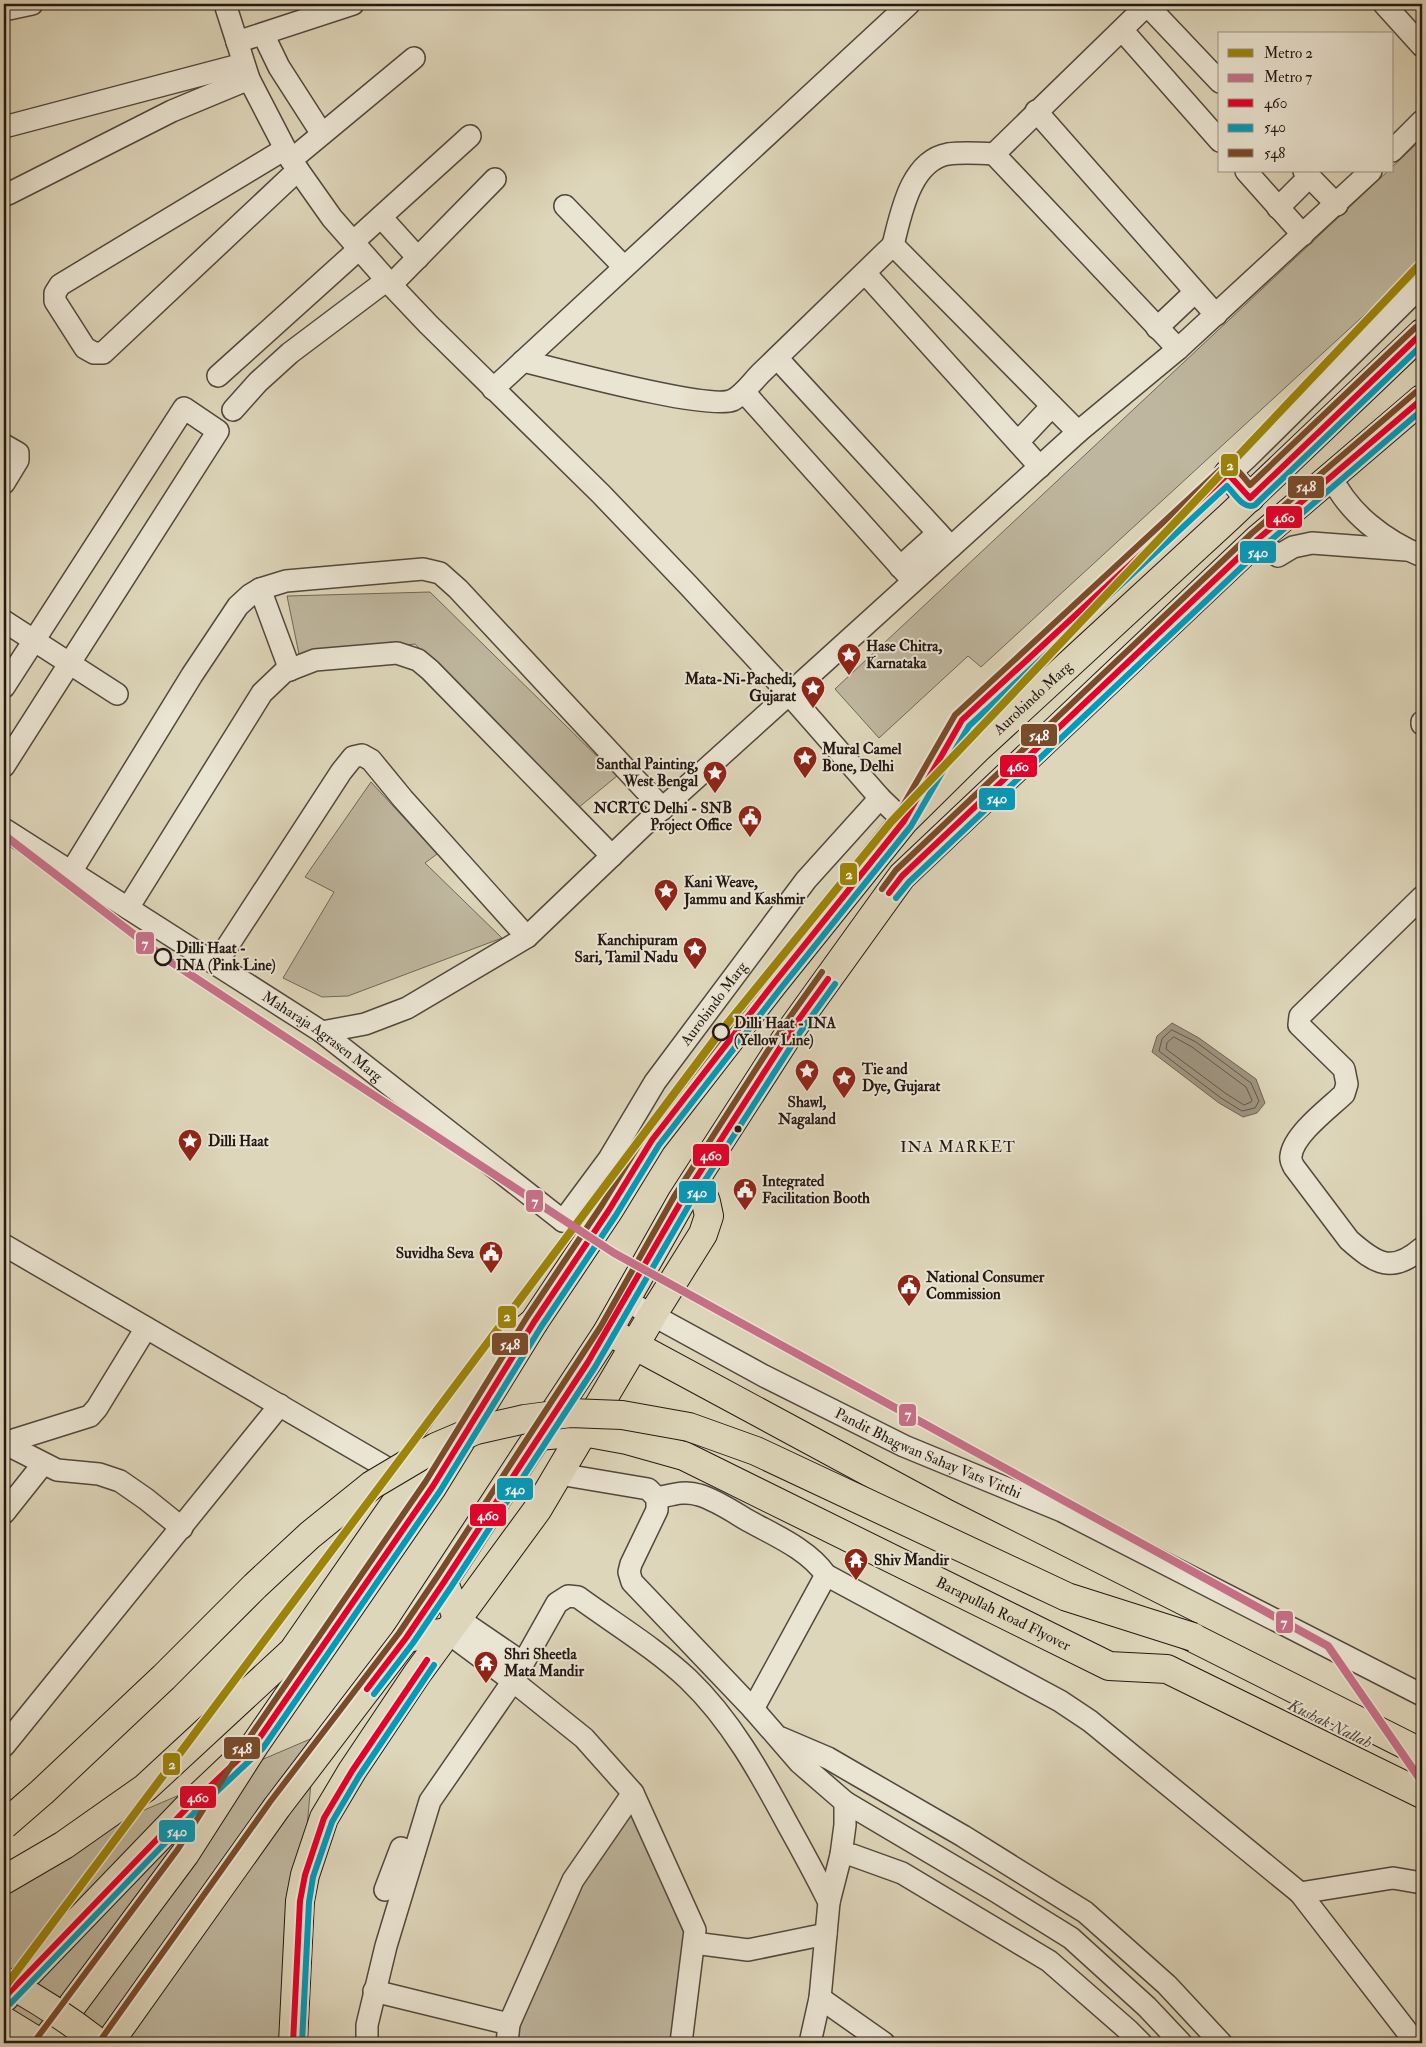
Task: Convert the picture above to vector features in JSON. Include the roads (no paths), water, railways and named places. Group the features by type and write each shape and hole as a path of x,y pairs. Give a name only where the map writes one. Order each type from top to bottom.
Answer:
{"main road":[{"name":"Aurobindo Marg","path":"42,2043 184,1854 256,1743 433,1486 534,1322 610,1210 652,1140 904,821 976,750 1250,498 1422,333"},
{"path":"109,2043 277,1807 406,1638 608,1331 697,1178 794,1026 902,876 1268,548 1331,476 1422,399"},
{"path":"1228,474 1250,498"},
{"path":"293,2043 300,1901 305,1875 324,1818 352,1770 452,1625 537,1510 653,1314 703,1234 709,1216 697,1178"},
{"path":"4,1880 64,1845 145,1788 294,1651 503,1348 534,1322"},
{"path":"608,1331 947,1514 1422,1753"},
{"path":"4,1825 49,1785 310,1535 372,1484 436,1447 476,1430 525,1419 570,1413 622,1414 689,1427 756,1451 1068,1597 1193,1637"},
{"name":"Barapullah Road Flyover","path":"538,1436 583,1432 627,1440 684,1456 1108,1666 1167,1669 1422,1794"},
{"path":"444,1582 452,1625"},
{"path":"406,1638 452,1625"},
{"path":"4,1998 188,1807 256,1743"},
{"path":"4,1981 32,1995 67,2018 99,2043"},
{"path":"4,2021 42,2043"}],"street":[{"path":"4,10 32,4"},
{"path":"225,4 246,72 291,160 332,218 389,283 493,389 601,494 789,694 880,798 904,821"},
{"path":"236,42 353,4"},
{"path":"493,389 909,4"},
{"path":"1384,4 1422,46"},
{"path":"523,361 692,399 722,402 732,400 744,392 894,245 907,197 917,175 930,161 947,154 994,154 1036,111 1148,5 1218,80"},
{"path":"1122,30 1218,139"},
{"path":"263,34 284,75 322,134"},
{"path":"291,160 60,285 55,293 55,301 86,348 94,353 103,353 291,160 414,58"},
{"path":"4,127 246,72"},
{"path":"4,194 8,194 246,72"},
{"path":"1036,111 1216,315"},
{"path":"1394,149 1422,122"},
{"path":"218,376 356,246 381,217 470,136"},
{"path":"994,154 1178,349"},
{"path":"1247,172 1303,236"},
{"path":"322,1032 365,1024 407,1008 527,937 612,856 789,694 907,574 944,540 1040,466 1178,349 1337,205 1370,172"},
{"path":"1278,208 1306,174 1337,205"},
{"path":"233,410 258,382 290,354 389,283 418,258 495,179"},
{"path":"565,206 624,267"},
{"path":"381,217 418,258"},
{"path":"894,245 1078,432"},
{"path":"865,273 1040,466"},
{"name":"Aurobindo Marg","path":"904,821 962,720 1228,474 1422,285"},
{"path":"1157,328 1195,292"},
{"path":"777,358 944,540"},
{"path":"744,392 907,574"},
{"path":"1018,442 1052,406"},
{"path":"4,687 184,408 218,431 4,766"},
{"path":"4,445 18,454 18,460 4,483"},
{"path":"1331,476 1338,491 1348,505 1374,528 1414,553"},
{"path":"1268,548 1293,547 1312,543 1414,553"},
{"path":"71,872 192,675 238,606 260,589 286,581 378,571 423,569 440,573 458,589 663,809"},
{"path":"260,589 290,670"},
{"path":"4,621 116,694"},
{"path":"128,908 262,693 284,672 315,660 397,653 418,660 437,677 612,856"},
{"path":"216,964 341,772 353,757 362,755 371,760 403,799 527,937"},
{"name":"Aurobindo Marg","path":"563,1221 609,1159 655,1082 806,880 880,798"},
{"name":"Maharaja Agrasen Marg","path":"4,830 322,1032 563,1221"},
{"path":"1422,897 1300,1016 1299,1025 1344,1069 1347,1084 1344,1094 1300,1136 1293,1147 1290,1158 1299,1174 1349,1240 1359,1249 1385,1263 1396,1264 1406,1260 1422,1248"},
{"path":"563,1221 610,1210"},
{"path":"4,1245 410,1481"},
{"name":"Pandit Bhagwan Sahay Vats Vitthi","path":"625,1300 764,1376 904,1446 1062,1511 1422,1695"},
{"path":"4,1443 90,1416 97,1408 146,1328"},
{"path":"4,1746 280,1405"},
{"path":"4,1443 58,1470 99,1474 120,1481 146,1498 182,1528"},
{"path":"4,1513 43,1464"},
{"path":"559,1474 648,1489 658,1498"},
{"path":"658,1498 680,1493 698,1494 800,1550 821,1567 826,1575 1060,1701 1090,1721 1300,1893 1417,2042"},
{"path":"658,1498 657,1510 631,1564 629,1572 632,1582 753,1710 800,1763 845,1802 1071,1938 1148,2007 1181,2043"},
{"path":"753,1710 826,1575"},
{"path":"367,2043 367,2025 374,1991 430,1801 518,1672 557,1603 568,1596 578,1598 669,1663 689,1680 735,1734 762,1778 829,1902"},
{"path":"452,1625 518,1672 584,1738 633,1793 695,1930 681,2043"},
{"path":"776,1735 828,1758 963,1836 1085,1912 1167,1984 1221,2043"},
{"path":"374,1991 508,2034 574,1880 633,1793"},
{"path":"810,2043 820,1998 829,1902 841,1855 845,1825 845,1802"},
{"path":"385,1890 401,1848 414,1853"},
{"path":"841,1855 852,1855 902,1873 1049,1961 1141,2043"},
{"path":"1300,1893 1393,1878 1422,1883"},
{"path":"694,1943 748,1950 826,1934"},
{"path":"820,1998 884,2043"}],"water":[{"path":"1172,1023 1199,1038 1256,1079 1265,1103 1257,1113 1243,1117 1219,1103 1152,1052 1157,1036"}],"metro line":[{"name":"2","path":"4,1988 718,1035 891,822 1422,262"},
{"name":"7","path":"4,835 162,956 614,1253 1328,1646 1422,1782"}],"place":[{"name":"Hase Chitra, Karnataka","path":"849,676"},
{"name":"Mata-Ni-Pachedi, Gujarat","path":"813,709"},
{"name":"Mural Camel Bone, Delhi","path":"805,779"},
{"name":"Santhal Painting, West Bengal","path":"715,794"},
{"name":"NCRTC Delhi - SNB Project Office","path":"750,838"},
{"name":"Kani Weave, Jammu and Kashmir","path":"666,912"},
{"name":"Dilli Haat - INA (Pink Line)","path":"163,957"},
{"name":"Kanchipuram Sari, Tamil Nadu","path":"695,970"},
{"name":"Dilli Haat - INA (Yellow Line)","path":"721,1032"},
{"name":"Shawl, Nagaland","path":"807,1092"},
{"name":"Tie and Dye, Gujarat","path":"844,1099"},
{"name":"Dilli Haat","path":"190,1162"},
{"name":"Integrated Facilitation Booth","path":"745,1211"},
{"name":"Suvidha Seva","path":"491,1274"},
{"name":"National Consumer Commission","path":"909,1307"},
{"name":"Shiv Mandir","path":"856,1581"},
{"name":"Shri Sheetla Mata Mandir","path":"486,1684"}],"district":[{"name":"INA MARKET","path":"958,1147"}],"water label":[{"name":"Kushak Nallah","path":"1330,1724"}]}
